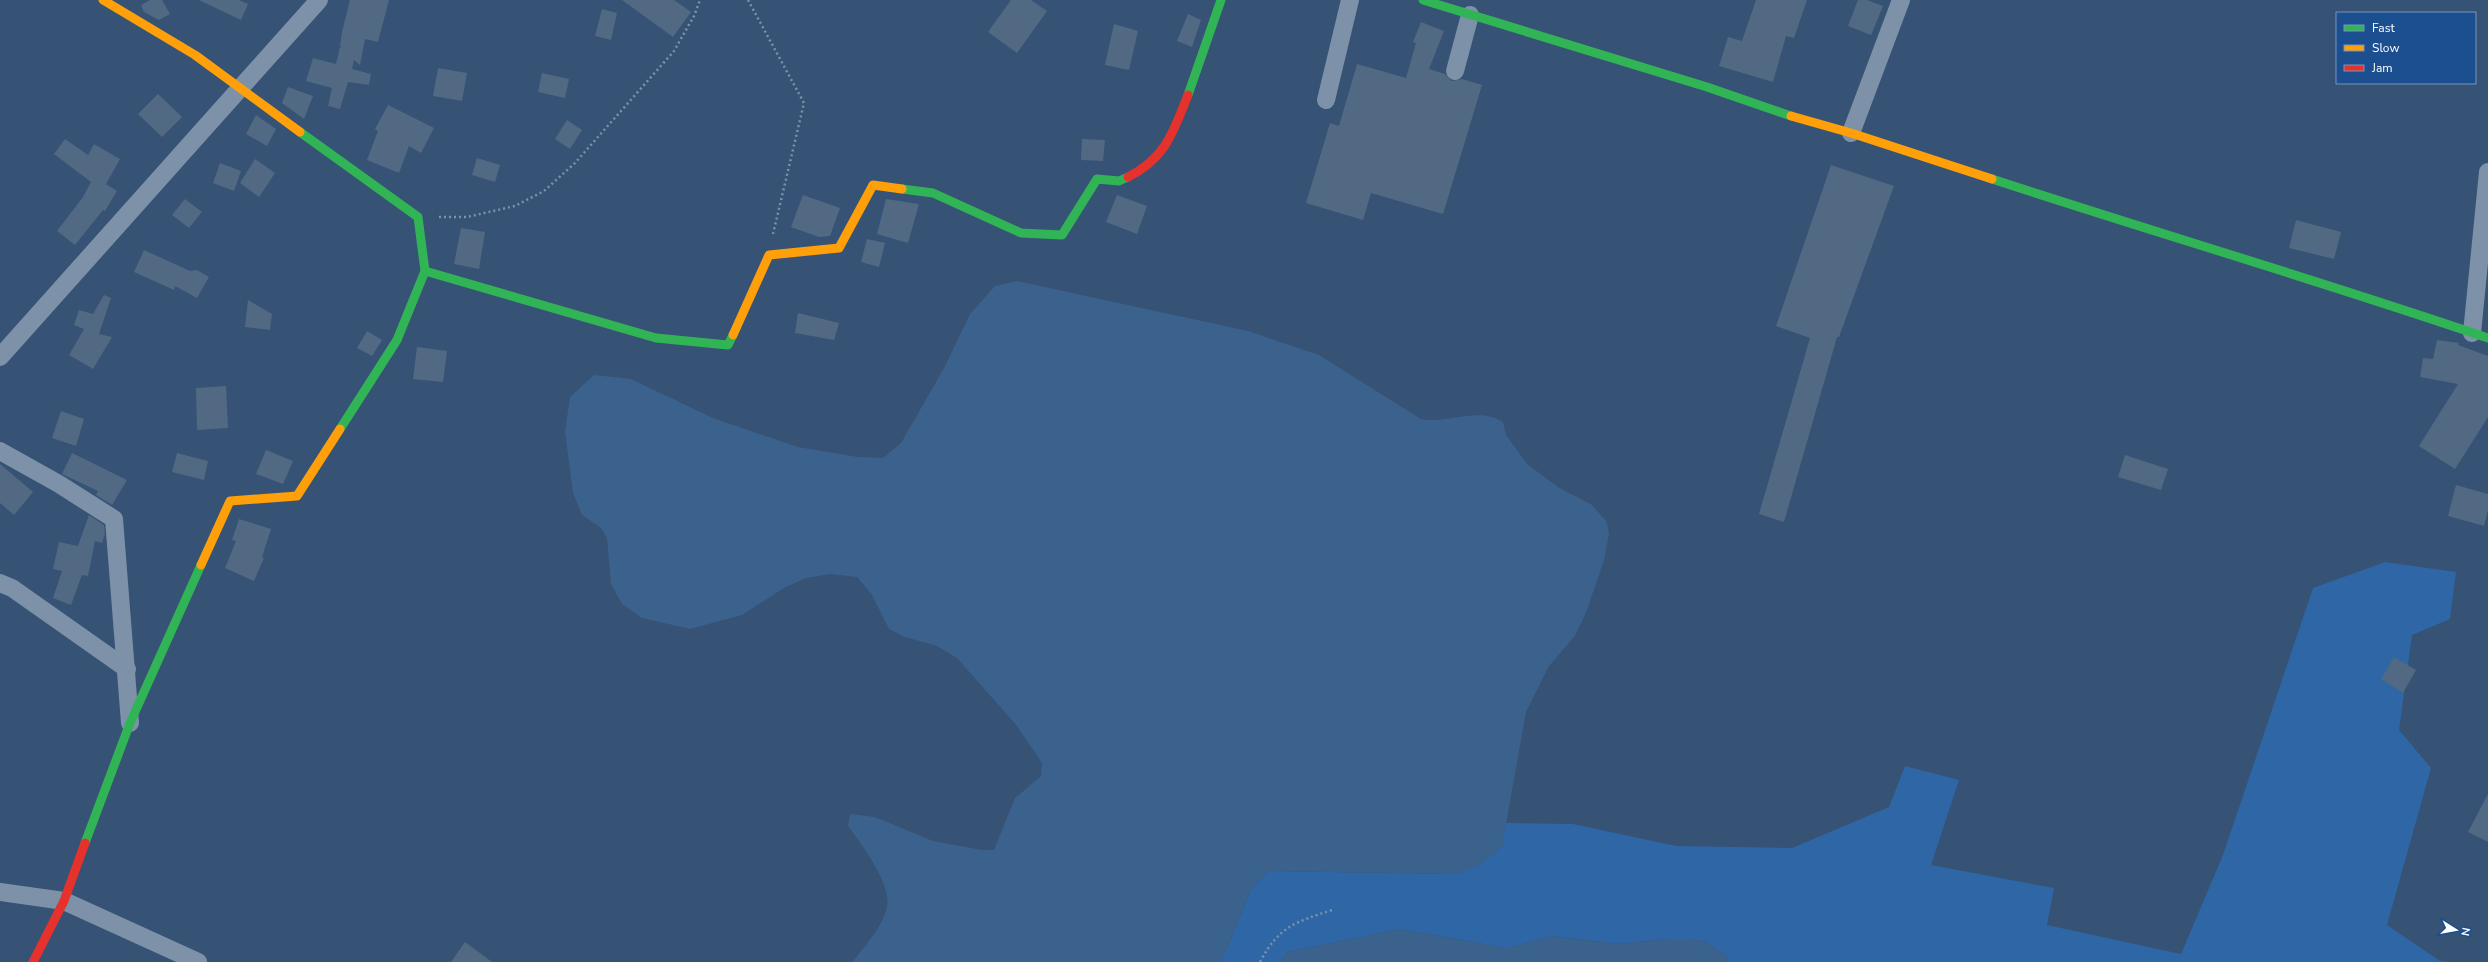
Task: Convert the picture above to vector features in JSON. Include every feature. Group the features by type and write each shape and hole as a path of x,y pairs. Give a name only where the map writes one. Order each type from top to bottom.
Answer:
{"street":[{"path":"33,962 64,901 130,723 230,501 297,496 397,340 425,271 418,217 195,55 147,28 103,0"},
{"path":"0,357 239,87 319,0"},
{"path":"425,271 656,338 728,345 769,255 838,248 873,185 933,193 1021,233 1062,235 1097,179 1119,181 1143,169 1169,142 1197,73 1221,0"},
{"path":"1326,100 1350,0"},
{"path":"1424,0 1851,133 2197,246 2373,299 2480,336 2488,172"},
{"path":"1851,133 1901,0"},
{"path":"1455,71 1470,14"},
{"path":"0,451 59,484 114,519 127,669 130,723"},
{"path":"0,583 12,588 127,669"},
{"path":"0,892 64,901 198,962"}],"path":[{"path":"418,217 467,217 515,206 544,192 575,163 674,51 694,16 700,0"},
{"path":"748,0 804,103 769,255"},
{"path":"1260,962 1270,942 1294,922 1332,910"}],"shaded area":[{"path":"1017,281 1248,331 1319,355 1421,419 1432,420 1473,415 1493,417 1503,422 1506,435 1527,464 1558,487 1592,505 1607,522 1609,534 1604,560 1587,610 1575,636 1549,666 1526,712 1502,847 1481,864 1459,874 1268,871 1251,889 1225,953 1218,962 852,962 877,929 885,915 887,898 885,887 880,876 848,826 850,814 875,817 933,841 982,850 994,850 1015,798 1041,776 1042,763 1017,726 957,658 937,646 902,636 889,629 872,595 857,577 831,574 806,578 784,588 742,615 690,629 642,618 622,604 611,584 607,538 601,528 582,515 573,493 565,432 570,397 594,375 631,379 713,418 798,447 858,457 883,458 901,443 944,368 970,314 995,286"},
{"path":"2385,562 2456,572 2450,619 2412,635 2399,730 2431,768 2387,925 2440,961 2448,962 1726,962 1727,956 1706,942 1694,939 1668,939 1618,944 1552,936 1513,947 1500,947 1400,929 1288,952 1280,962 1218,962 1225,953 1251,889 1268,871 1459,874 1502,847 1506,823 1573,824 1676,846 1792,848 1889,807 1905,766 1959,780 1931,865 2054,888 2047,925 2181,954 2223,855 2313,588"},
{"path":"1400,929 1500,947 1513,947 1552,936 1618,944 1668,939 1694,939 1706,942 1727,956 1726,962 1280,962 1288,952"}],"building":[{"path":"150,0 162,0 170,14 159,20 144,12 141,5"},
{"path":"199,0 239,0 248,4 241,20"},
{"path":"350,0 389,0 378,42 365,39 360,65 354,60 352,69 371,74 369,85 348,82 340,109 328,106 332,88 306,81 313,58 336,64 340,47 343,49 340,46 342,32"},
{"path":"622,0 674,0 691,12 673,37"},
{"path":"1011,0 1031,0 1047,11 1017,53 988,32"},
{"path":"1756,0 1807,0 1794,38 1786,36 1773,82 1719,66 1728,37 1742,41"},
{"path":"1858,0 1867,0 1883,6 1871,35 1848,26"},
{"path":"602,9 617,13 611,40 595,36"},
{"path":"1188,14 1201,20 1192,47 1177,41"},
{"path":"1421,22 1444,31 1429,69 1445,74 1452,81 1462,79 1482,85 1443,214 1371,193 1363,220 1306,203 1330,123 1339,126 1357,64 1406,78 1416,43 1413,42"},
{"path":"1114,24 1138,31 1129,70 1105,65"},
{"path":"438,68 467,73 462,101 433,96"},
{"path":"542,73 569,79 565,98 538,92"},
{"path":"288,87 313,96 304,119 282,103"},
{"path":"158,94 182,117 162,137 138,114"},
{"path":"388,105 434,128 421,153 409,146 399,173 367,160 378,131 375,129"},
{"path":"256,115 276,129 267,146 246,134"},
{"path":"567,120 582,130 570,149 555,139"},
{"path":"65,139 88,155 94,144 120,159 106,184 117,191 105,211 103,210 75,245 57,231 83,197 91,182 54,154"},
{"path":"1082,139 1105,140 1103,161 1081,160"},
{"path":"477,158 500,165 495,182 472,175"},
{"path":"255,159 275,173 259,197 240,183"},
{"path":"220,163 241,171 234,191 213,183"},
{"path":"1831,165 1894,186 1839,337 1837,337 1784,522 1759,514 1810,338 1776,326"},
{"path":"803,195 840,208 830,236 819,237 791,227"},
{"path":"1117,195 1147,206 1137,234 1106,222"},
{"path":"185,199 202,212 189,228 172,215"},
{"path":"886,199 919,204 908,243 877,234"},
{"path":"2296,220 2341,232 2334,259 2289,248"},
{"path":"461,228 485,232 479,269 454,264"},
{"path":"867,239 885,243 879,267 861,262"},
{"path":"144,250 190,271 197,270 209,277 197,298 175,286 174,290 134,272"},
{"path":"104,295 111,298 99,334 112,337 93,369 69,355 84,329 74,325 79,310 93,314"},
{"path":"248,300 272,314 270,330 245,327"},
{"path":"798,313 839,323 834,340 795,333"},
{"path":"367,331 382,340 372,356 357,348"},
{"path":"2437,340 2459,343 2458,345 2488,356 2488,417 2455,469 2419,446 2458,384 2420,377 2423,358 2433,359"},
{"path":"417,347 447,351 443,382 413,379"},
{"path":"226,386 228,428 197,430 196,388"},
{"path":"61,411 84,419 76,446 52,438"},
{"path":"266,450 293,461 283,484 256,474"},
{"path":"72,453 127,480 112,505 96,495 98,491 62,474"},
{"path":"177,453 208,461 204,480 172,472"},
{"path":"2125,455 2168,469 2161,490 2118,477"},
{"path":"0,464 33,492 14,515 0,503"},
{"path":"2456,485 2488,494 2488,510 2484,526 2448,516"},
{"path":"89,515 104,525 105,534 102,543 95,541 88,576 82,575 71,605 53,598 62,571 53,569 59,542 78,546"},
{"path":"239,519 271,529 262,557 264,558 254,581 225,568 236,541 232,540"},
{"path":"2394,657 2416,670 2403,693 2381,679"},
{"path":"2488,794 2488,842 2468,832"},
{"path":"465,942 492,962 451,962"}],"traffic: fast":[{"path":"1188,95 1221,0"},
{"path":"1423,0 1707,87 1791,116"},
{"path":"300,132 418,217 425,271 397,340 340,429"},
{"path":"902,189 933,193 1021,233 1062,235 1097,179 1119,181 1128,177"},
{"path":"1992,179 2365,297 2488,338"},
{"path":"425,271 656,338 728,345 733,335"},
{"path":"85,843 130,723 201,565"}],"traffic: slow":[{"path":"103,0 195,55 300,132"},
{"path":"1791,116 1851,133 1992,179"},
{"path":"733,335 769,255 839,248 873,185 902,189"},
{"path":"201,565 230,501 297,496 340,429"}],"traffic: jam":[{"path":"1128,177 1141,170 1160,152 1167,143 1178,121 1188,95"},
{"path":"33,962 64,901 85,843"}]}
